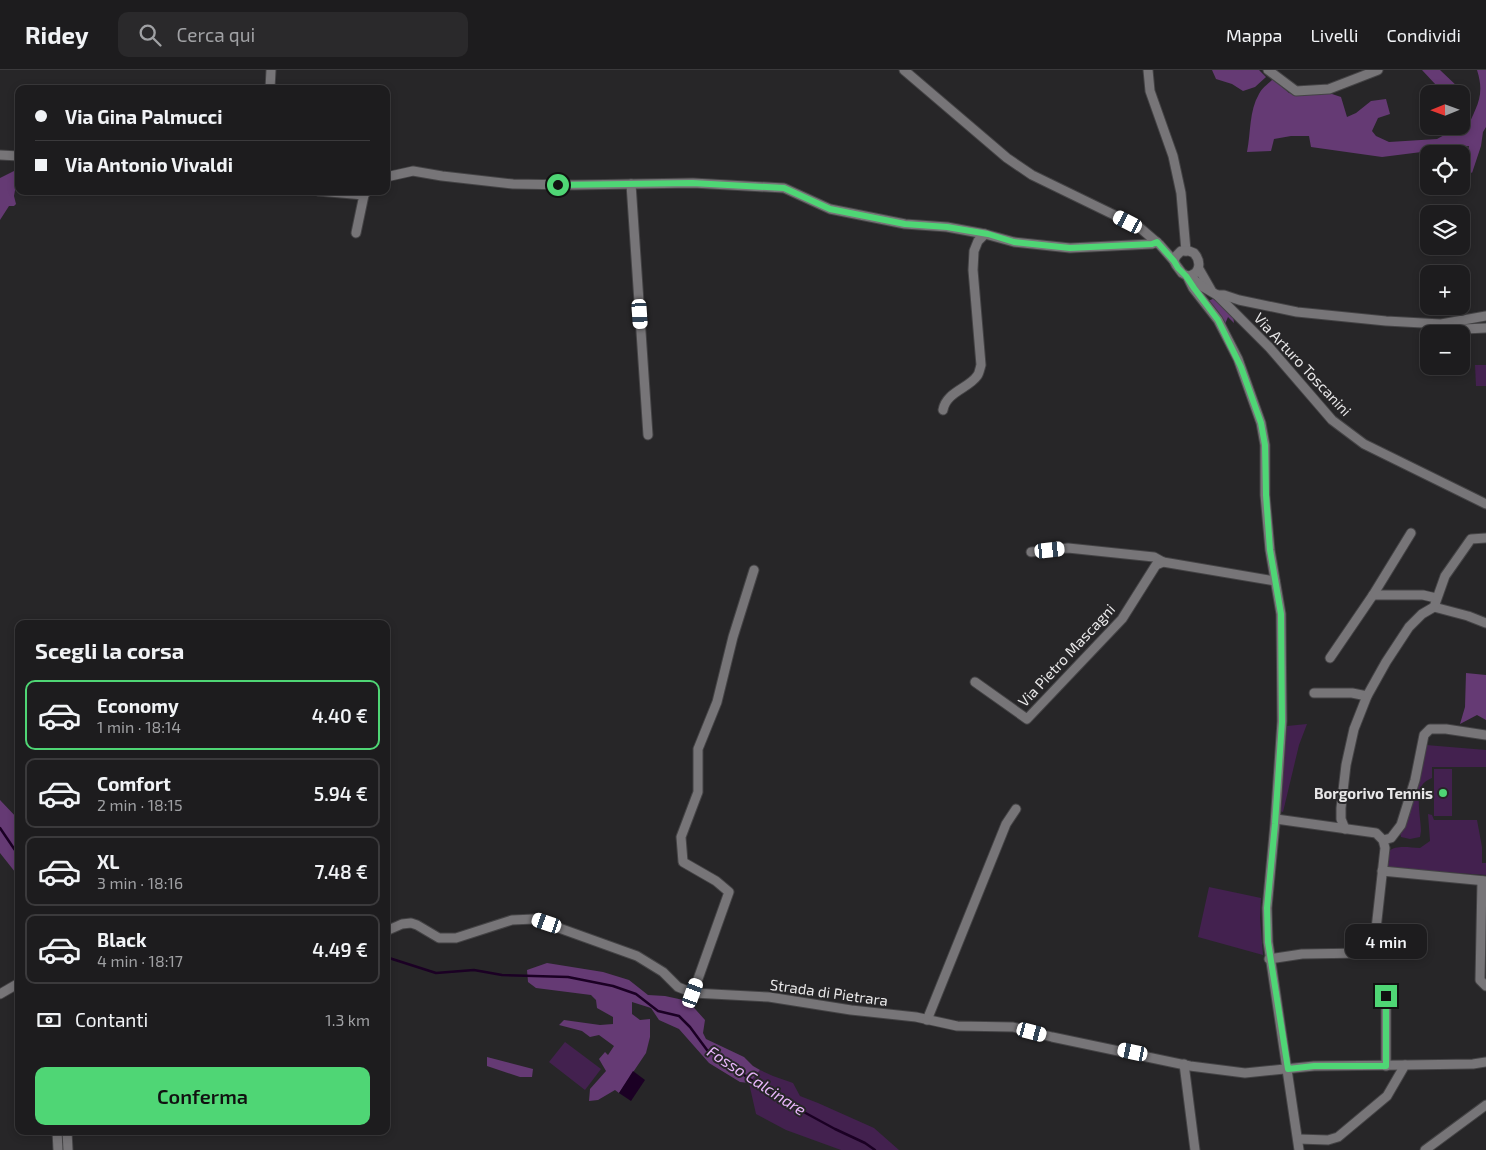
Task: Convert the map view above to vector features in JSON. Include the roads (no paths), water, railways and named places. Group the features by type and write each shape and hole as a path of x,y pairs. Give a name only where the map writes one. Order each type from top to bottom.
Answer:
{"street":[{"path":"270,85 271,70"},
{"path":"904,70 1007,158 1032,175 1139,227 1159,243 1178,268 1188,276 1218,320 1238,359 1261,423 1265,445 1270,550 1281,614 1282,722 1276,819 1267,908 1270,959 1299,1150"},
{"path":"1148,70 1150,91 1173,156 1181,193 1183,251"},
{"path":"1268,70 1296,91 1329,89 1378,70"},
{"path":"0,155 15,156"},
{"path":"390,176 413,172 513,184 692,183 784,188 830,209 905,224 947,227 1014,242 1070,248 1159,243 1194,253 1197,256 1200,271 1201,297"},
{"path":"631,184 648,435"},
{"path":"356,233 365,195"},
{"path":"942,410 948,399 977,376 981,365 973,270 974,251 978,241 985,234"},
{"path":"1174,261 1176,256 1183,251"},
{"path":"1188,276 1200,271"},
{"name":"Via Arturo Toscanini","path":"1200,271 1214,293 1268,346 1332,420 1364,444 1486,504"},
{"name":"Via Arturo Toscanini","path":"1188,276 1214,293"},
{"path":"1214,293 1297,312 1386,321 1441,324 1464,329 1486,328"},
{"path":"1441,324 1486,316"},
{"path":"1330,658 1373,595 1411,533"},
{"path":"1345,829 1341,819 1340,808 1346,765 1354,730 1368,696 1386,662 1409,627 1435,602 1444,576 1471,538 1486,538"},
{"path":"1031,552 1068,548 1154,557 1163,562 1275,582"},
{"name":"Via Pietro Mascagni","path":"975,682 1027,719 1122,619 1156,565 1163,562"},
{"path":"693,993 729,892 716,881 683,862 681,837 698,792 698,749 716,702 733,637 754,570"},
{"path":"1373,595 1422,595 1486,623"},
{"path":"1314,694 1352,693 1368,696"},
{"path":"1383,840 1391,838 1401,825 1415,780 1424,735 1430,729 1486,735"},
{"path":"927,1020 1006,824 1016,808"},
{"path":"1270,959 1302,954 1363,953 1371,950 1376,938 1385,848 1383,840 1376,833 1276,819"},
{"path":"1382,872 1484,881 1484,956 1480,980 1486,986"},
{"name":"Strada di Pietrara","path":"390,929 402,924 411,923 439,938 456,938 512,920 534,919 636,956 663,972 678,987 693,993 769,997 957,1026 1013,1027 1052,1037 1184,1064 1245,1073 1314,1066 1386,1066 1486,1062"},
{"path":"0,994 15,985"},
{"path":"1386,996 1386,1066"},
{"path":"1184,1064 1195,1150"},
{"path":"1298,1139 1328,1140 1338,1137 1387,1096 1405,1065"},
{"path":"1424,1150 1486,1105"},
{"path":"57,1135 58,1150"},
{"path":"67,1135 68,1150"}],"waterway":[{"name":"Fosso Calcinare","path":"0,828 15,850"},
{"name":"Fosso Calcinare","path":"390,958 436,973 474,970 502,975 568,977 613,986 636,994 658,1011 679,1016 707,1050 778,1098 875,1150"}],"place":[{"name":"Borgorivo Tennis","path":"1443,793"}]}
